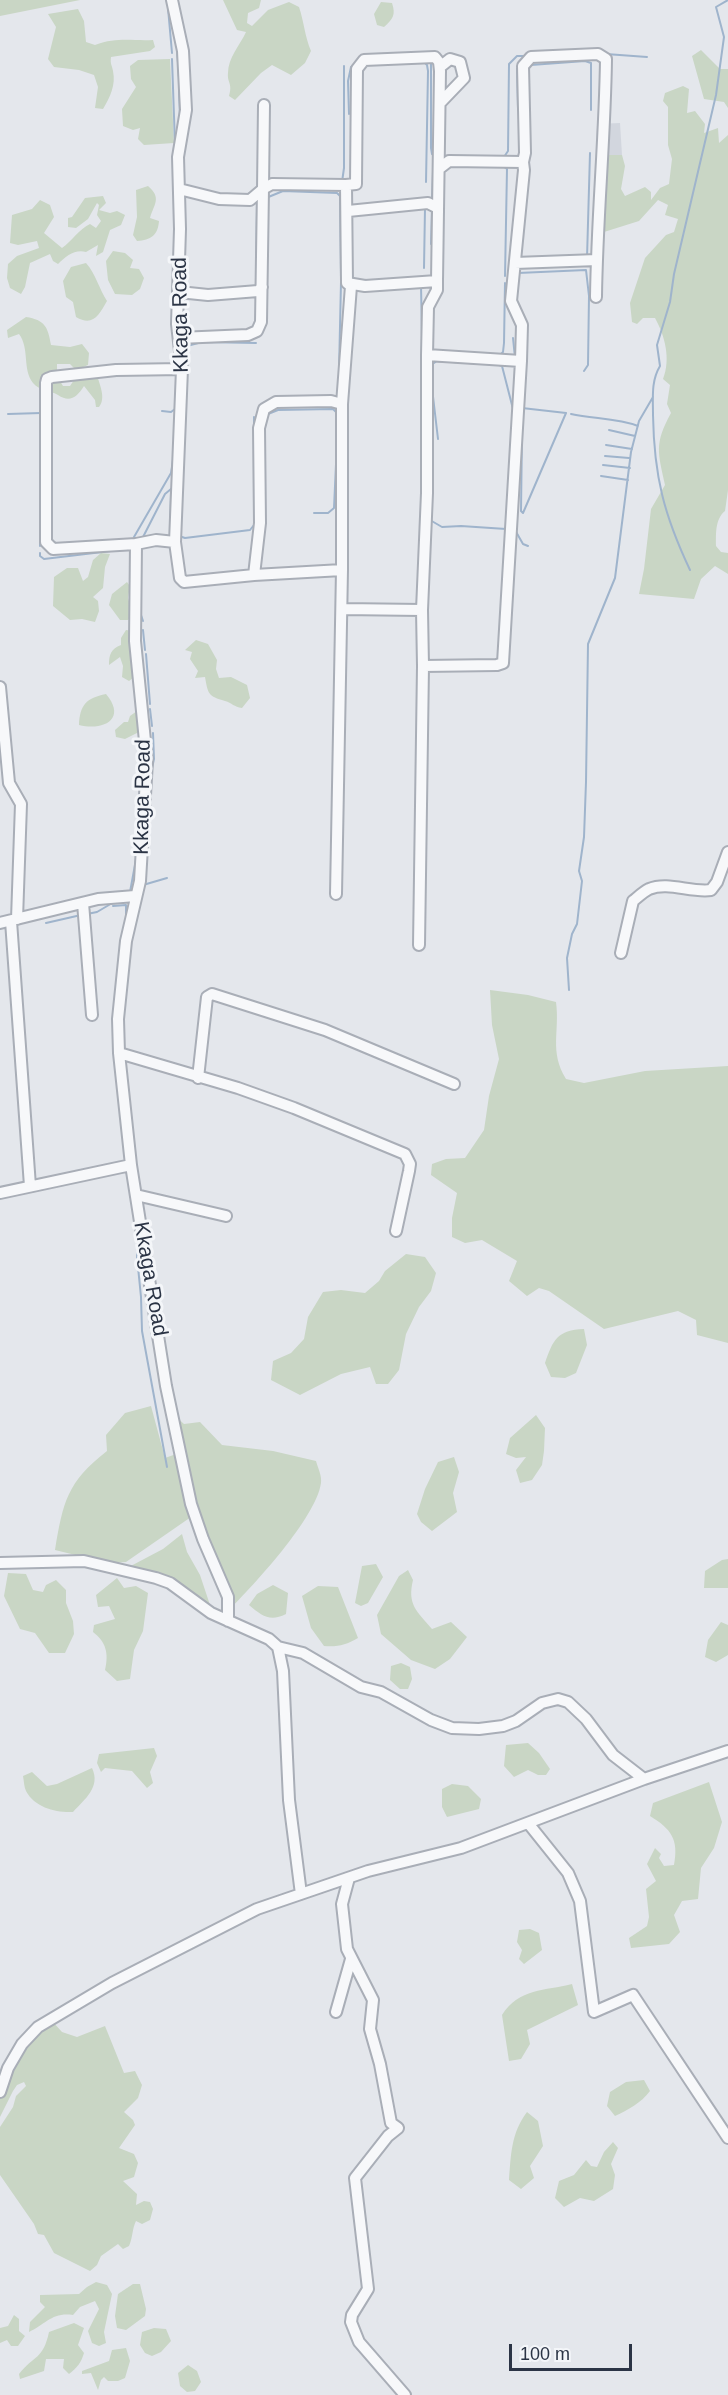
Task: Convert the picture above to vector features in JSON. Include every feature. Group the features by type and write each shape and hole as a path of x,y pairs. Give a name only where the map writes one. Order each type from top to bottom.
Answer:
{"street":[{"name":"Kkaga Road","path":"172,0 183,51 186,110 178,157 179,338 182,369 175,542 180,578 184,582 254,575"},
{"path":"423,666 503,663 522,325 511,301 525,153 523,66 531,57 598,54 606,59 605,130 596,297"},
{"path":"179,189 219,199 250,200 272,184 356,184 357,69 364,60 435,57 440,67 437,290 428,307 419,945"},
{"path":"440,67 450,58 460,62 464,78 440,104"},
{"path":"179,338 248,334 257,331 261,322 264,105"},
{"path":"439,153 449,161 523,162"},
{"path":"440,168 449,161"},
{"path":"346,185 348,211 346,283"},
{"path":"348,211 428,203 438,208"},
{"path":"515,263 597,260"},
{"path":"346,283 365,286 437,281"},
{"path":"336,894 342,609 342,404 351,286 346,283"},
{"path":"179,292 208,296 258,291 262,288"},
{"path":"427,355 521,361"},
{"path":"175,542 156,540 136,544 53,549 46,542 46,383 51,377 98,371 182,369"},
{"path":"342,404 331,401 276,402 264,409 259,428 260,523 254,575 342,570"},
{"name":"Kkaga Road","path":"136,544 135,641 147,760 140,880 126,941 118,1019 119,1053 131,1165 166,1386 192,1504 203,1539 228,1597 228,1621"},
{"path":"342,609 422,610"},
{"path":"0,687 9,783 21,804 9,921 30,1186"},
{"path":"621,953 633,901 648,890 662,887 699,892 711,890 717,882 728,852"},
{"path":"9,921 98,899 135,896"},
{"path":"83,903 92,1016"},
{"path":"198,1078 207,998 212,994 325,1030 454,1084"},
{"path":"119,1053 238,1088 294,1108 405,1154 410,1164 396,1232"},
{"path":"0,1193 131,1165"},
{"path":"136,1195 226,1216"},
{"path":"0,1563 66,1559 156,1578 170,1584 200,1607 269,1639 278,1647 303,1653 361,1687 381,1692 431,1720 452,1728 479,1729 503,1726 516,1721 542,1703 558,1699 568,1702 586,1719 613,1755 644,1779"},
{"path":"278,1647 283,1671 289,1800 301,1894"},
{"path":"0,2092 8,2068 22,2044 38,2027 56,2015 236,1918 349,1878 461,1848 644,1779 728,1751"},
{"path":"528,1823 568,1873 580,1901 594,2012 633,1995 728,2138"},
{"path":"349,1878 342,1904 344,1932 351,1959 373,2000 370,2029 380,2064 391,2123 398,2128 388,2136 355,2178 368,2289 352,2316 351,2322 359,2342 405,2395"},
{"path":"336,2012 351,1959"}],"shaded area":[{"path":"620,123 622,155 596,155 597,124"}],"green space":[{"path":"0,0 80,0 0,16"},
{"path":"223,0 261,0 259,8 248,13 247,23 252,26 268,10 289,2 299,7 311,51 305,63 291,75 272,65 235,100 229,96 229,67 246,32 237,30"},
{"path":"381,2 392,3 394,11 392,19 384,27 377,25 374,14"},
{"path":"78,9 84,21 86,42 95,45 117,40 153,40 155,47 150,51 111,57 113,86 103,109 95,108 98,87 94,75 79,70 54,67 48,59 56,27 48,14"},
{"path":"701,50 720,69 728,69 728,108 724,102 704,99 692,56"},
{"path":"170,59 174,143 144,145 138,139 140,128 133,130 123,126 122,109 136,87 131,79 130,66 138,60"},
{"path":"683,86 689,89 687,113 695,111 705,124 704,133 718,128 719,143 728,135 728,490 725,511 718,522 716,546 721,552 728,553 728,574 715,566 701,579 694,599 639,594 651,509 665,485 659,448 662,433 671,413 667,404 670,385 663,379 667,356 662,332 655,318 643,318 637,324 632,322 630,303 645,258 666,235 674,232 678,219 665,215 668,205 658,200 639,221 604,232 596,239 596,155 622,155 625,166 621,189 625,196 645,187 651,192 651,200 660,188 669,184 672,159 668,145 668,107 663,101 665,93"},
{"path":"148,186 156,198 150,218 159,221 158,226 153,236 137,241 133,235 137,217 136,190"},
{"path":"103,196 106,203 99,210 110,213 117,211 125,215 121,225 110,230 103,252 96,256 98,245 86,252 78,251 71,254 58,264 53,261 50,254 30,263 25,287 21,294 10,288 7,278 8,264 17,256 39,248 37,241 18,245 10,243 12,215 32,209 40,200 50,205 54,217 44,233 62,248 86,226 90,224 96,228 101,221 97,215 99,205 97,203 88,219 76,228 68,227 68,218 72,217 85,198"},
{"path":"113,251 125,253 133,260 130,268 139,269 144,278 140,289 132,295 115,294 108,280 106,261"},
{"path":"86,263 107,301 95,318 87,321 76,317 73,302 66,297 63,281 71,267"},
{"path":"26,317 38,320 44,325 51,345 70,347 82,344 89,353 88,365 76,370 70,364 57,364 57,376 63,386 70,386 76,377 97,375 102,396 99,407 96,407 95,400 84,386 76,396 66,399 38,388 33,383 28,372 22,340 19,334 8,338 7,330"},
{"path":"101,553 110,554 105,567 103,588 93,597 98,601 99,611 95,622 82,619 70,620 53,606 54,577 67,568 78,568 83,581 88,577 93,560"},
{"path":"127,582 130,586 128,598 133,615 128,620 120,620 109,605 112,594"},
{"path":"126,630 133,631 142,671 129,681 122,677 123,666 120,657 109,665 111,652 121,645 121,638"},
{"path":"196,640 208,644 217,660 216,669 219,678 231,677 247,685 250,698 242,708 212,696 208,691 205,677 195,678 198,671 190,659 192,652 185,650"},
{"path":"106,694 114,710 110,721 97,726 79,725 85,703"},
{"path":"137,711 139,732 125,739 116,737 115,730 124,722 128,722 130,716"},
{"path":"490,990 528,995 556,1002 556,1050 566,1079 584,1083 645,1071 728,1066 728,1343 697,1335 696,1320 678,1311 604,1329 549,1291 539,1288 527,1296 509,1281 517,1261 482,1240 465,1243 452,1237 452,1218 457,1193 431,1175 432,1164 446,1159 465,1158 484,1130 489,1096 499,1059 492,1025"},
{"path":"406,1254 425,1257 436,1273 431,1291 419,1307 406,1334 399,1370 388,1384 376,1384 370,1367 341,1374 300,1395 271,1380 273,1361 291,1353 304,1339 308,1317 323,1292 341,1290 365,1293 379,1281 385,1271"},
{"path":"584,1329 587,1345 576,1373 565,1378 551,1377 545,1363 554,1342 562,1334"},
{"path":"151,1406 165,1458 179,1453 172,1413 184,1424 200,1422 222,1445 273,1451 316,1461 321,1483 308,1514 282,1550 228,1611 191,1517 126,1562 108,1563 55,1550 64,1506 69,1494 83,1473 107,1451 106,1435 125,1413"},
{"path":"536,1415 545,1428 542,1465 532,1480 520,1483 516,1470 526,1457 516,1458 506,1454 510,1438"},
{"path":"454,1457 459,1472 453,1493 457,1512 432,1531 421,1522 417,1514 425,1489 438,1462"},
{"path":"182,1534 187,1552 200,1575 211,1608 177,1587 127,1568 163,1549"},
{"path":"728,1559 728,1588 704,1588 705,1571 722,1560"},
{"path":"376,1564 383,1577 368,1603 361,1606 355,1603 362,1566"},
{"path":"408,1570 413,1580 412,1602 432,1629 451,1622 467,1637 450,1659 435,1669 411,1660 381,1634 377,1615 399,1576"},
{"path":"8,1573 26,1574 33,1590 43,1592 46,1585 56,1580 66,1590 66,1603 73,1621 74,1634 65,1653 49,1653 35,1633 20,1629 4,1596"},
{"path":"117,1578 124,1588 136,1586 148,1593 143,1631 134,1650 130,1679 117,1681 105,1670 107,1658 105,1648 93,1632 94,1625 115,1619 109,1606 98,1607 96,1595"},
{"path":"273,1585 288,1593 286,1614 271,1618 262,1615 249,1605 257,1594"},
{"path":"318,1586 338,1587 358,1638 342,1645 324,1646 311,1628 302,1596"},
{"path":"721,1622 728,1625 728,1655 716,1662 705,1657 708,1640"},
{"path":"401,1663 410,1667 412,1679 408,1689 400,1689 390,1680 391,1666"},
{"path":"528,1743 539,1753 550,1769 546,1775 538,1775 528,1770 514,1777 504,1766 506,1745"},
{"path":"154,1748 157,1756 150,1772 153,1783 147,1788 132,1771 105,1768 101,1772 97,1763 99,1754"},
{"path":"92,1768 95,1781 93,1787 73,1812 60,1812 47,1808 35,1802 25,1789 23,1776 32,1772 47,1786 57,1784"},
{"path":"709,1782 722,1822 714,1848 701,1868 698,1899 682,1901 674,1915 680,1932 669,1944 631,1948 629,1938 647,1926 649,1917 646,1889 656,1881 647,1864 655,1848 661,1854 659,1858 664,1866 674,1865 674,1841 668,1830 650,1816 653,1803"},
{"path":"452,1784 468,1786 481,1799 479,1809 447,1817 442,1807 442,1789"},
{"path":"530,1929 539,1933 542,1950 524,1964 519,1959 522,1950 517,1942 519,1930"},
{"path":"572,1984 578,2005 527,2030 530,2044 521,2059 509,2061 502,2015 509,2006 524,1995"},
{"path":"52,2021 62,2032 77,2037 105,2026 124,2073 135,2071 142,2085 138,2098 124,2112 135,2125 119,2148 134,2154 138,2163 134,2177 123,2181 137,2194 136,2205 144,2201 150,2202 153,2209 150,2220 142,2224 136,2221 129,2246 123,2249 118,2244 101,2256 97,2265 90,2271 54,2253 44,2235 38,2234 34,2224 0,2175 0,2127 13,2107 16,2096 26,2086 24,2082 17,2085 0,2117 0,2073 4,2065"},
{"path":"644,2080 650,2091 634,2106 615,2116 607,2106 610,2092 626,2082"},
{"path":"527,2112 538,2121 543,2146 530,2166 534,2178 521,2189 509,2180 511,2153 518,2128"},
{"path":"613,2142 618,2148 611,2164 615,2175 613,2189 594,2201 580,2198 564,2207 555,2198 559,2181 574,2175 586,2160 591,2166 597,2167 604,2152"},
{"path":"96,2282 107,2285 112,2294 104,2332 106,2343 99,2346 92,2343 88,2331 99,2309 95,2301 80,2307 73,2315 54,2317 29,2332 30,2322 45,2307 40,2302 40,2295 79,2294"},
{"path":"133,2284 140,2284 146,2309 145,2316 126,2330 117,2328 115,2316 118,2294"},
{"path":"14,2315 19,2319 19,2331 25,2336 18,2346 11,2346 7,2340 0,2343 0,2328 8,2326"},
{"path":"74,2323 84,2328 78,2345 84,2353 76,2367 69,2374 63,2368 64,2359 46,2359 44,2371 20,2379 19,2374 41,2353 49,2332"},
{"path":"154,2328 166,2329 171,2341 161,2352 152,2356 145,2353 140,2345 142,2332"},
{"path":"126,2348 130,2361 125,2378 108,2381 104,2377 98,2390 91,2373 82,2374 82,2371 109,2361 112,2350"},
{"path":"188,2365 197,2371 201,2382 195,2391 187,2392 180,2386 178,2373"}],"waterway":[{"path":"690,570 673,531 658,476 653,389 660,366 657,345 670,302 674,274 716,95 724,37 716,7 728,0"},
{"path":"168,8 172,53"},
{"path":"177,48 179,78"},
{"path":"606,54 647,57"},
{"path":"504,157 508,151 509,64 517,56 526,56"},
{"path":"172,59 175,145"},
{"path":"431,60 431,148 432,154 436,156"},
{"path":"423,61 428,71 426,182"},
{"path":"531,65 585,61 591,63 591,110"},
{"path":"349,114 348,81 351,67 357,62"},
{"path":"342,182 344,66"},
{"path":"518,108 517,69 519,66"},
{"path":"179,89 180,117"},
{"path":"587,258 590,153"},
{"path":"503,166 507,169 505,276"},
{"path":"432,200 433,172"},
{"path":"266,198 283,191 337,193 340,196 341,278"},
{"path":"256,287 257,203"},
{"path":"424,268 425,208"},
{"path":"431,244 432,208"},
{"path":"518,273 586,270 589,296 588,365 584,371"},
{"path":"339,371 341,282"},
{"path":"499,356 503,352 504,343 505,283"},
{"path":"421,285 422,338"},
{"path":"513,338 515,358"},
{"path":"184,351 187,346 202,342 256,343"},
{"path":"431,365 437,361 484,364"},
{"path":"496,364 502,366 513,409"},
{"path":"432,388 438,439"},
{"path":"569,990 567,958 572,934 577,924 582,881 579,871 584,837 588,644 615,578 631,452 639,421 653,397"},
{"path":"522,408 566,413 523,513 521,511 522,432"},
{"path":"162,411 171,412 175,409"},
{"path":"268,414 278,410 333,409 337,413"},
{"path":"8,414 41,413"},
{"path":"571,414 622,421 638,426"},
{"path":"179,536 185,538 250,530 254,525 254,417"},
{"path":"174,419 174,430"},
{"path":"609,430 635,436"},
{"path":"314,513 328,513 334,508 337,442"},
{"path":"606,445 632,449"},
{"path":"605,456 629,458"},
{"path":"134,537 171,473 173,460"},
{"path":"603,465 630,468"},
{"path":"601,476 628,480"},
{"path":"170,536 171,489"},
{"path":"142,539 165,494 171,489"},
{"path":"40,546 41,495"},
{"path":"430,520 442,527 506,529"},
{"path":"515,530 523,544 528,546"},
{"path":"40,553 44,559 119,550"},
{"path":"128,550 130,550 131,583"},
{"path":"140,612 143,621"},
{"path":"143,630 145,650"},
{"path":"146,654 150,704"},
{"path":"150,709 152,726"},
{"path":"152,768 153,733"},
{"path":"130,892 137,854"},
{"path":"143,885 167,878"},
{"path":"87,914 97,912 114,902"},
{"path":"113,906 126,905 126,918"},
{"path":"46,923 81,915"},
{"path":"127,984 128,969"},
{"path":"138,1242 142,1331 167,1467"}]}
